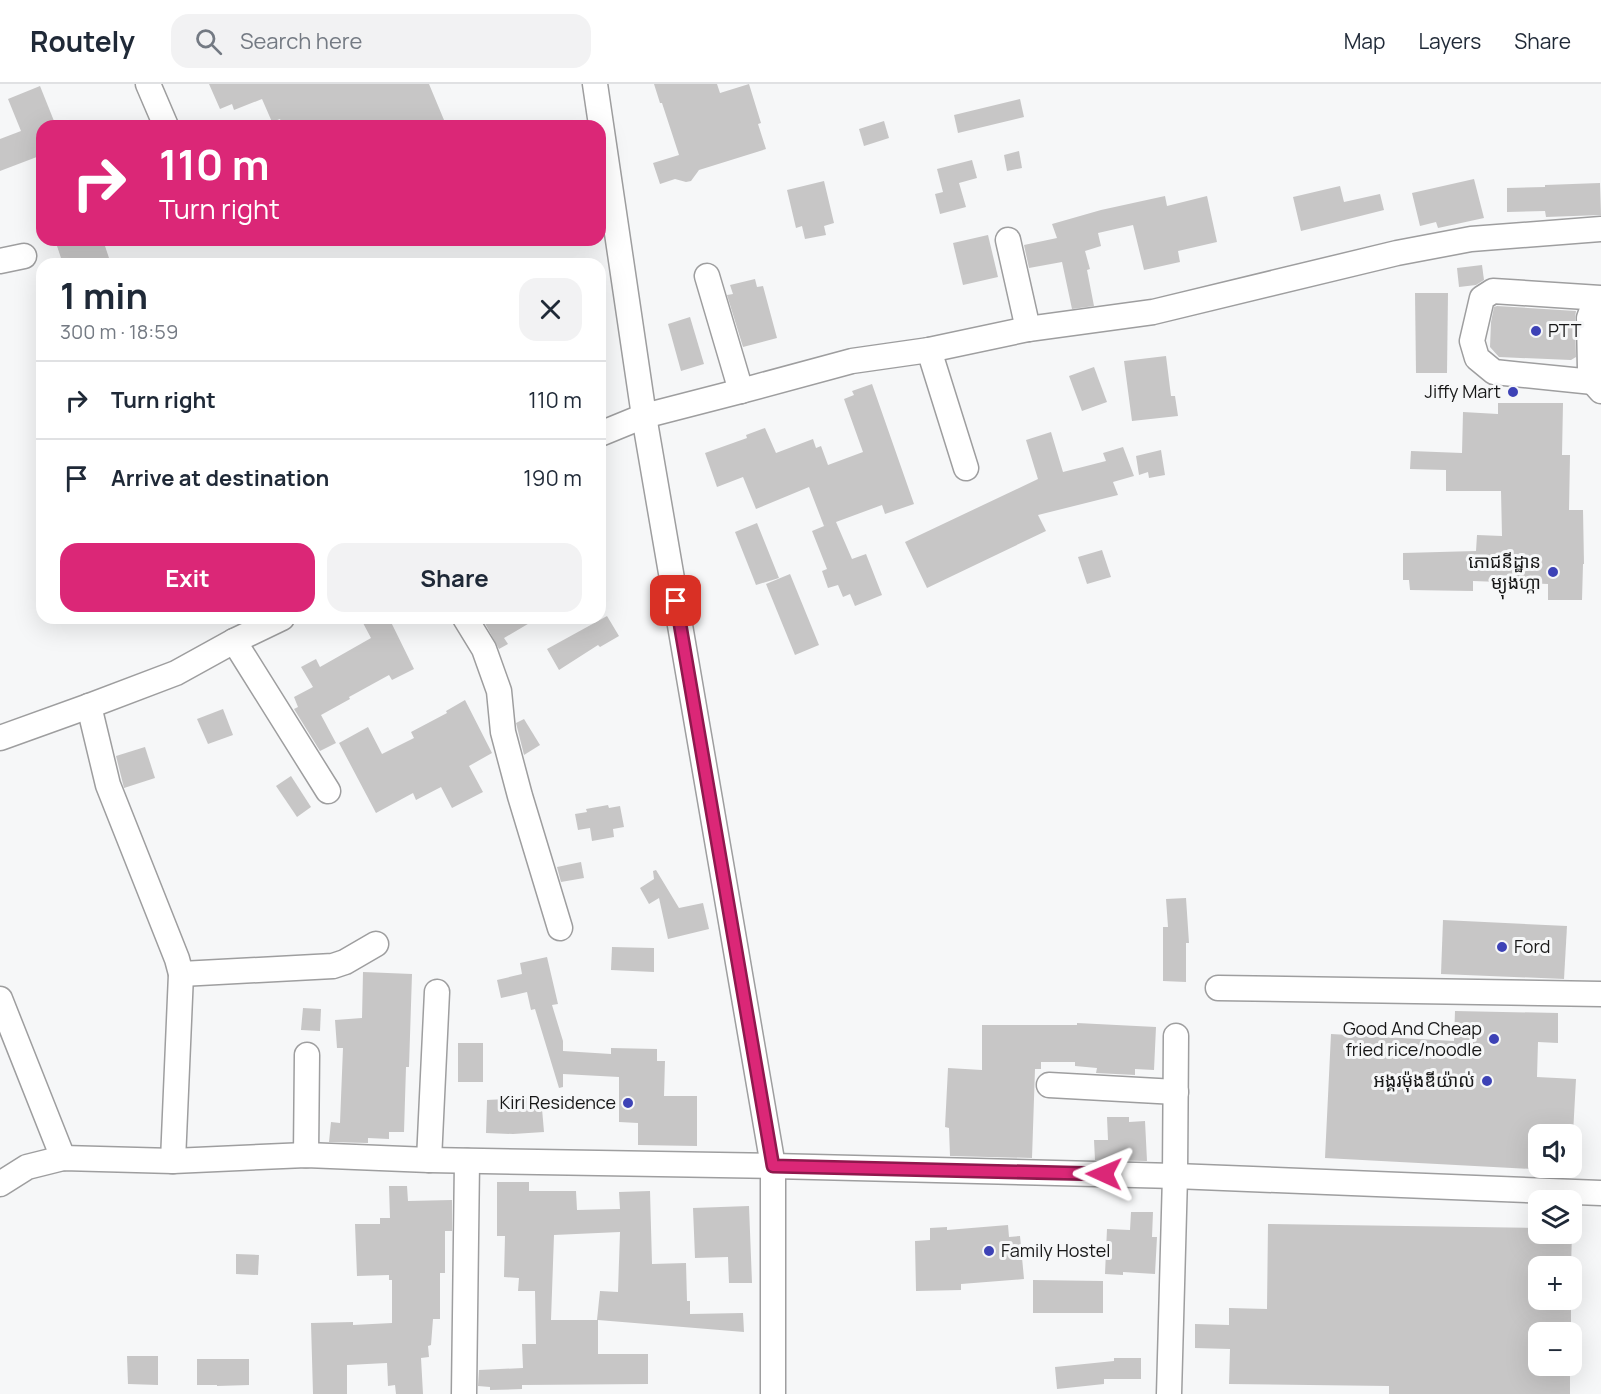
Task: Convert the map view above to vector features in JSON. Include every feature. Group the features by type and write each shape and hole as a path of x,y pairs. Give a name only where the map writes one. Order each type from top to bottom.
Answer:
{"street":[{"path":"148,84 163,120"},
{"path":"597,85 602,120"},
{"path":"606,148 644,416 773,1166 773,1394"},
{"path":"606,432 644,416 852,361 928,350 1028,330 1153,312 1397,253 1471,239 1601,229"},
{"path":"1008,240 1028,330"},
{"path":"0,261 24,256"},
{"path":"707,276 741,391"},
{"path":"1597,387 1494,372 1477,358 1472,341 1482,298 1493,291 1601,299"},
{"path":"1597,387 1590,370 1589,318 1593,307 1601,299"},
{"path":"928,350 966,468"},
{"path":"0,738 176,673 269,624"},
{"path":"469,624 484,649 498,691 503,732 560,928"},
{"path":"234,641 328,791"},
{"path":"89,706 108,785 181,974 173,1161"},
{"path":"181,974 333,966 345,962 376,944"},
{"path":"1218,988 1601,994"},
{"path":"429,1160 437,992"},
{"path":"0,999 63,1158"},
{"path":"1169,1394 1176,1036"},
{"path":"306,1155 307,1055"},
{"path":"1049,1085 1176,1092"},
{"path":"0,1184 27,1167 63,1158 173,1161 306,1155 467,1161 1175,1176 1601,1193"},
{"path":"464,1394 467,1161"}],"building":[{"path":"209,84 429,84 444,120 271,120 262,99 234,110 232,104 220,109"},
{"path":"654,84 717,84 720,93 749,84 766,149 699,170 691,181 675,179 660,184 653,163 679,155"},
{"path":"40,86 54,120 36,120 36,157 0,171 0,139 21,131 8,99"},
{"path":"1020,99 1024,117 958,133 954,115"},
{"path":"884,121 889,138 864,146 859,129"},
{"path":"1019,151 1022,168 1007,171 1004,155"},
{"path":"972,160 977,178 959,183 966,207 940,214 935,194 943,192 937,169"},
{"path":"1474,179 1484,218 1438,228 1436,222 1420,226 1412,193"},
{"path":"824,181 834,223 824,226 826,235 805,239 802,226 796,228 787,190"},
{"path":"1600,183 1601,215 1546,217 1545,211 1507,212 1507,188"},
{"path":"1340,186 1344,202 1380,194 1384,210 1301,231 1293,197"},
{"path":"1165,196 1167,206 1207,196 1217,242 1178,251 1180,262 1144,270 1133,225 1098,233 1101,246 1085,251 1090,269 1087,270 1094,306 1072,309 1062,262 1029,268 1024,245 1057,238 1052,224 1101,210"},
{"path":"988,235 998,277 963,285 953,243"},
{"path":"57,246 105,246 109,258 61,258"},
{"path":"1482,265 1484,280 1476,285 1459,287 1457,268"},
{"path":"755,279 757,287 763,286 777,338 743,347 727,295 733,294 730,285"},
{"path":"1415,293 1448,293 1447,373 1416,373"},
{"name":"PTT","path":"1494,307 1576,311 1576,357 1571,360 1499,357 1490,347 1491,322"},
{"path":"690,317 704,364 681,371 668,324"},
{"path":"1166,356 1171,396 1175,396 1178,416 1132,421 1124,361"},
{"path":"1094,367 1107,402 1082,411 1069,376"},
{"path":"872,384 914,504 885,514 882,505 836,522 852,559 866,554 882,595 855,606 850,594 843,597 838,585 828,588 822,571 827,569 812,531 829,524 824,526 809,487 756,509 743,477 717,487 705,453 747,438 746,435 765,428 776,453 813,439 816,448 821,446 828,465 863,452 844,399 854,395 852,391"},
{"path":"1498,403 1563,403 1562,455 1570,455 1569,510 1583,510 1582,600 1548,600 1548,584 1473,581 1473,591 1410,590 1409,580 1403,580 1403,553 1476,551 1477,535 1502,536 1501,491 1446,491 1446,470 1410,469 1411,451 1462,453 1463,412 1498,414"},
{"path":"1051,432 1063,472 1106,461 1103,453 1123,447 1134,476 1113,482 1118,495 1038,515 1046,531 927,588 905,542 1038,479 1026,440"},
{"path":"1161,450 1165,475 1149,478 1148,472 1139,475 1136,456"},
{"path":"757,523 779,578 756,585 735,532"},
{"path":"1102,550 1111,577 1087,584 1078,557"},
{"path":"790,574 819,645 795,655 766,584"},
{"path":"606,617 619,636 600,647 598,645 559,670 547,649 592,624 606,624"},
{"path":"364,624 392,624 414,669 392,680 389,675 321,715 336,743 320,751 294,709 298,707 294,697 313,687 301,667 316,659 320,667 371,638"},
{"path":"485,624 528,624 504,638 508,644 499,649"},
{"path":"465,700 492,753 469,766 483,792 452,808 441,787 416,800 413,793 376,813 339,743 368,727 382,754 414,738 411,732 447,713 446,711"},
{"path":"223,709 233,735 208,744 197,719"},
{"path":"524,719 540,745 524,755 516,723"},
{"path":"145,747 155,778 124,788 116,756"},
{"path":"291,776 311,807 297,817 276,786"},
{"path":"608,805 609,808 620,806 624,827 613,829 614,837 592,841 590,828 578,830 575,814 587,812 586,809"},
{"path":"581,862 584,878 561,882 557,867"},
{"path":"656,870 679,908 703,903 709,929 668,939 659,898 649,904 640,888 654,879 653,871"},
{"path":"1186,898 1189,943 1186,943 1186,982 1163,981 1163,927 1168,927 1166,899"},
{"path":"1443,920 1567,926 1564,979 1441,974"},
{"path":"612,947 654,948 654,972 611,970"},
{"path":"547,957 558,1004 552,1005 563,1041 563,1051 611,1054 611,1048 657,1049 657,1061 665,1061 664,1096 697,1096 697,1146 638,1145 638,1123 619,1122 619,1077 563,1074 563,1087 559,1088 535,1009 531,1010 527,992 501,998 497,980 522,974 520,963"},
{"path":"363,972 412,974 404,1132 389,1132 389,1139 368,1138 368,1143 329,1142 331,1122 340,1123 343,1048 337,1048 335,1020 362,1018"},
{"path":"303,1008 321,1009 320,1031 301,1030"},
{"path":"1455,1011 1558,1013 1558,1043 1538,1042 1537,1077 1576,1079 1574,1124 1528,1124 1528,1169 1325,1158 1331,1034 1454,1041"},
{"path":"1077,1023 1156,1027 1154,1070 1135,1069 1135,1075 1096,1073 1097,1068 1075,1066 1075,1062 1041,1062 1041,1069 1035,1069 1032,1158 950,1156 949,1128 945,1127 948,1068 982,1070 982,1025 1077,1025"},
{"path":"458,1043 483,1043 483,1082 458,1082"},
{"path":"541,1097 544,1132 486,1133 487,1100"},
{"path":"1107,1117 1129,1117 1129,1122 1145,1121 1147,1161 1095,1160 1094,1140 1108,1140"},
{"path":"497,1182 529,1182 529,1191 576,1191 577,1210 620,1209 619,1192 650,1191 652,1264 686,1263 687,1301 690,1301 690,1314 743,1313 744,1332 598,1320 598,1354 648,1354 648,1384 522,1385 522,1389 490,1390 490,1387 478,1386 479,1370 523,1368 522,1344 536,1344 535,1291 518,1291 519,1278 504,1277 505,1236 497,1236","holes":["620,1232 618,1292 600,1291 597,1320 551,1320 554,1235"]},
{"path":"389,1186 407,1186 408,1201 452,1200 452,1231 445,1231 445,1273 440,1273 440,1319 433,1319 431,1345 428,1346 429,1357 421,1358 423,1394 396,1394 395,1385 388,1386 387,1363 347,1365 347,1394 313,1394 311,1323 353,1322 353,1325 392,1323 392,1280 389,1280 389,1275 357,1276 355,1224 380,1224 380,1218 390,1218"},
{"path":"749,1206 752,1283 729,1283 728,1257 695,1258 693,1208"},
{"path":"1131,1212 1153,1212 1152,1237 1157,1237 1155,1274 1123,1272 1123,1275 1105,1274 1107,1229 1130,1230"},
{"path":"1268,1224 1528,1228 1528,1244 1572,1244 1571,1256 1528,1256 1528,1310 1571,1310 1571,1322 1528,1322 1528,1376 1570,1376 1570,1394 1389,1394 1389,1386 1229,1384 1230,1349 1195,1348 1195,1324 1229,1325 1229,1308 1267,1309"},
{"path":"1008,1225 1009,1237 1020,1236 1024,1279 961,1284 961,1290 916,1291 915,1241 930,1240 930,1228 947,1227 947,1230"},
{"path":"236,1254 259,1255 258,1275 236,1274"},
{"path":"1033,1280 1103,1281 1103,1313 1033,1313"},
{"path":"127,1356 158,1356 158,1385 128,1384"},
{"path":"1114,1358 1141,1358 1141,1379 1104,1379 1104,1384 1057,1389 1055,1367 1114,1361"},
{"path":"197,1359 249,1359 249,1385 197,1385"}],"place":[{"name":"PTT","path":"1536,331"},
{"name":"Jiffy Mart","path":"1513,392"},
{"name":"ភោជនីដ្ឋាន ម្យុងហ្កា","path":"1553,572"},
{"name":"Ford","path":"1502,947"},
{"name":"Good And Cheap fried rice/noodle","path":"1494,1039"},
{"name":"អង្គរម៉ុងឌីយ៉ាល់","path":"1487,1081"},
{"name":"Kiri Residence","path":"628,1103"},
{"name":"Family Hostel","path":"989,1251"}],"route":[{"path":"676,601 773,1166 1104,1174"}]}
